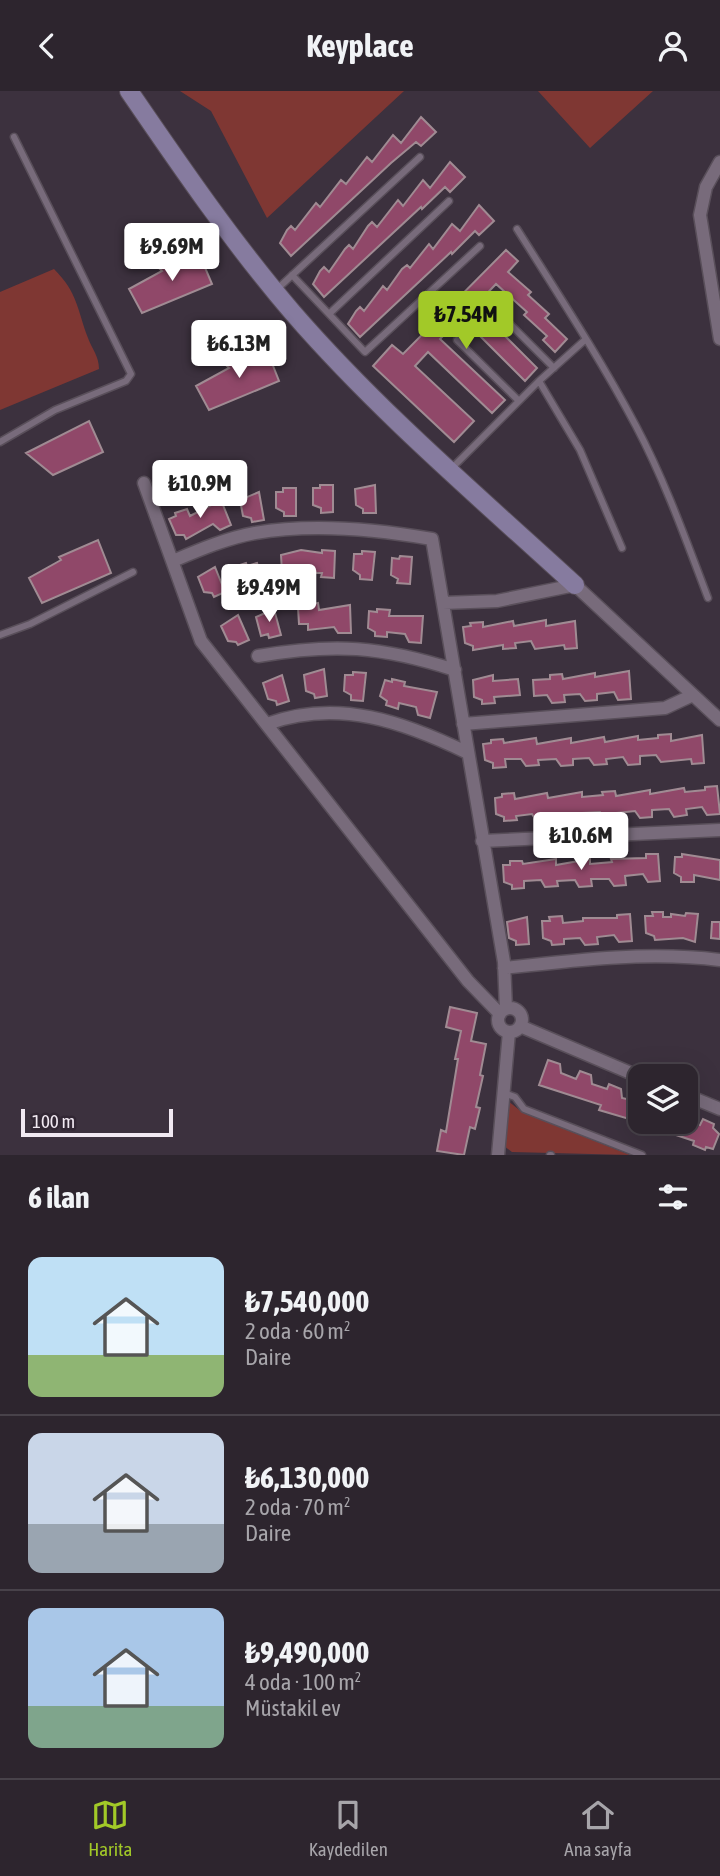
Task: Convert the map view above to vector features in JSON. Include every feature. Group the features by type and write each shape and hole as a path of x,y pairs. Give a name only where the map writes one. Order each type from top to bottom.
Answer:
{"street":[{"path":"129,91 228,233 275,291 366,392 720,720"},
{"path":"720,162 706,187 700,215 720,339"},
{"path":"144,483 201,641 468,981 503,1011"},
{"path":"173,561 207,547 255,533 361,528 432,539 504,968 500,1025 628,1072"},
{"path":"443,603 497,601 575,585"},
{"path":"258,656 312,647 363,648 406,654 455,670"},
{"path":"463,725 665,708 693,695"},
{"path":"267,724 289,716 348,712 387,719 468,753"},
{"path":"482,841 720,831"},
{"path":"504,968 585,959 688,956 720,960"},
{"path":"498,1155 502,1093 520,1013 514,1009 503,1011"},
{"path":"698,1100 720,1109"}],"lane":[{"path":"0,442 55,410 126,381 131,374 14,137"},
{"path":"275,291 420,157"},
{"path":"329,314 449,201"},
{"path":"517,229 586,339 643,440 676,512 708,598"},
{"path":"292,275 365,352 480,246"},
{"path":"488,302 554,368"},
{"path":"450,470 539,381 586,339"},
{"path":"457,340 519,401"},
{"path":"539,381 580,450 622,548"},
{"path":"0,635 30,624 133,572"},
{"path":"502,1093 515,1097 524,1109 642,1155"}],"shaded area":[{"path":"180,91 404,91 267,218 211,111"},
{"path":"538,91 653,91 590,148"},
{"path":"54,269 68,286 76,302 97,356 99,369 0,410 0,292"},
{"path":"508,1101 522,1112 630,1155 512,1152 504,1146"}],"building":[{"path":"421,117 436,132 421,146 416,142 391,163 291,256 280,243 287,230 291,226 295,230 316,203 320,207 341,180 346,184 367,157 372,162 393,135 401,143"},
{"path":"450,162 465,177 450,192 445,187 422,209 421,207 324,297 313,284 320,271 324,267 329,272 349,245 353,249 372,222 377,227 398,200 403,206 423,180 430,188"},
{"path":"479,205 494,221 479,235 475,231 360,337 348,324 356,311 360,307 364,311 383,286 387,290 402,269 407,265 410,268 429,244 433,249 452,224 460,231"},
{"path":"506,250 518,261 508,272 531,292 528,295 549,314 545,318 567,339 555,352 543,340 547,336 524,315 527,312 496,284 475,306 537,368 525,381 461,317 440,339 505,400 492,413 428,352 415,366 474,421 454,442 373,366 392,345 403,354"},
{"path":"198,251 212,284 142,313 129,289 162,271 159,268"},
{"path":"266,348 279,381 209,410 196,386 229,368 226,365"},
{"path":"89,421 103,452 53,475 26,453"},
{"path":"320,485 333,485 333,512 321,513 321,508 313,505 313,488 320,488"},
{"path":"375,485 376,513 363,513 363,509 356,505 355,489"},
{"path":"283,488 296,488 296,516 284,516 284,512 276,508 276,492 283,492"},
{"path":"259,492 264,520 252,522 251,518 243,516 240,500"},
{"path":"221,500 231,525 220,530 213,524 186,539 184,535 176,535 169,519 176,516 175,513 187,509 190,516"},
{"path":"98,540 111,573 42,603 29,578 61,560 59,557"},
{"path":"301,550 322,553 322,550 335,551 334,578 321,577 322,573 303,573 304,576 291,577 291,571 282,572 281,555"},
{"path":"362,551 375,552 372,580 360,579 360,575 353,570 354,554 362,554"},
{"path":"400,556 412,557 410,584 397,583 398,579 391,575 392,558 399,559"},
{"path":"246,563 247,566 257,563 263,584 251,587 250,583 242,582 237,566"},
{"path":"215,567 225,592 214,597 212,593 204,592 198,577"},
{"path":"318,603 319,610 350,605 351,633 338,633 334,627 308,630 308,624 299,624 298,608"},
{"path":"274,609 281,635 269,638 268,634 261,636 256,617"},
{"path":"377,609 390,610 389,616 423,616 421,643 409,642 405,634 387,632 387,637 375,636 375,632 368,628 369,611 377,612"},
{"path":"238,615 249,640 238,645 228,641 221,626"},
{"path":"546,620 546,626 575,621 577,648 565,649 564,645 535,649 531,641 515,643 516,648 503,649 503,645 473,650 473,646 465,643 463,627 471,626 470,623 483,622 483,627 513,621 514,626"},
{"path":"324,669 327,696 315,698 314,694 306,691 304,675"},
{"path":"629,671 631,699 618,700 614,692 597,694 597,700 585,701 580,694 564,695 565,702 552,703 547,695 534,696 533,680 550,679 550,675 562,674 563,679 595,673 595,677"},
{"path":"353,672 366,673 363,701 351,700 351,695 344,691 345,675 353,675"},
{"path":"282,675 289,701 277,705 276,701 268,699 263,683"},
{"path":"493,675 493,681 518,679 520,695 494,697 495,703 482,704 482,700 474,697 473,680"},
{"path":"392,679 405,682 404,686 437,692 430,718 418,715 416,707 399,703 398,709 386,705 387,701 380,696 385,680 392,682"},
{"path":"671,734 671,741 702,735 704,763 692,764 691,759 661,762 656,755 640,756 640,764 628,765 623,757 606,759 607,764 594,765 589,758 573,759 573,765 561,766 556,759 538,760 539,765 526,766 521,759 505,759 506,767 493,768 493,763 485,760 483,744 491,743 491,740 503,739 504,743 536,738 537,744 571,738 571,743 604,737 605,742 638,736 638,740 658,738 658,735"},
{"path":"717,786 720,814 707,815 702,807 686,809 687,815 674,817 669,809 652,810 652,817 640,818 635,811 617,813 617,818 605,819 600,812 583,813 584,819 571,821 567,813 549,815 550,820 537,822 532,814 516,816 517,820 504,821 504,817 496,814 495,798 502,797 502,794 514,793 515,799 547,793 548,798 582,792 582,797 615,791 616,796 684,788 685,792"},
{"path":"646,854 658,854 660,881 648,882 643,874 625,876 626,885 614,886 609,879 591,879 592,886 579,887 575,880 557,881 558,886 545,887 541,880 524,881 524,888 512,889 512,885 504,882 503,865 510,865 510,861 522,861 523,864 556,859 556,865 590,859 590,864 612,862 611,859 646,858"},
{"path":"682,854 720,860 720,880 694,875 694,882 681,882 681,877 674,873 675,857 682,857"},
{"path":"652,912 663,912 663,917 671,917 671,914 698,914 695,942 683,938 655,940 654,936 646,933 645,916 653,916"},
{"path":"630,914 632,941 619,942 614,935 597,937 598,944 585,945 580,938 564,939 564,944 552,945 551,941 543,938 542,921 550,921 549,917 562,916 563,923 583,921 583,918 617,918 617,915"},
{"path":"527,917 529,944 516,945 516,941 509,938 507,922"},
{"path":"712,922 720,922 720,939 711,938"},
{"path":"450,1007 477,1013 471,1041 486,1044 476,1107 480,1108 475,1129 470,1127 464,1155 437,1151 441,1130 446,1132 461,1031 446,1027"},
{"path":"548,1060 560,1064 561,1073 576,1079 580,1071 591,1075 592,1084 607,1089 609,1084 621,1089 622,1098 628,1099 628,1119 599,1110 601,1105 539,1085"},
{"path":"703,1119 714,1124 713,1128 719,1134 713,1149 706,1147 705,1150 693,1145 694,1141 673,1134 698,1134 698,1124"}]}
